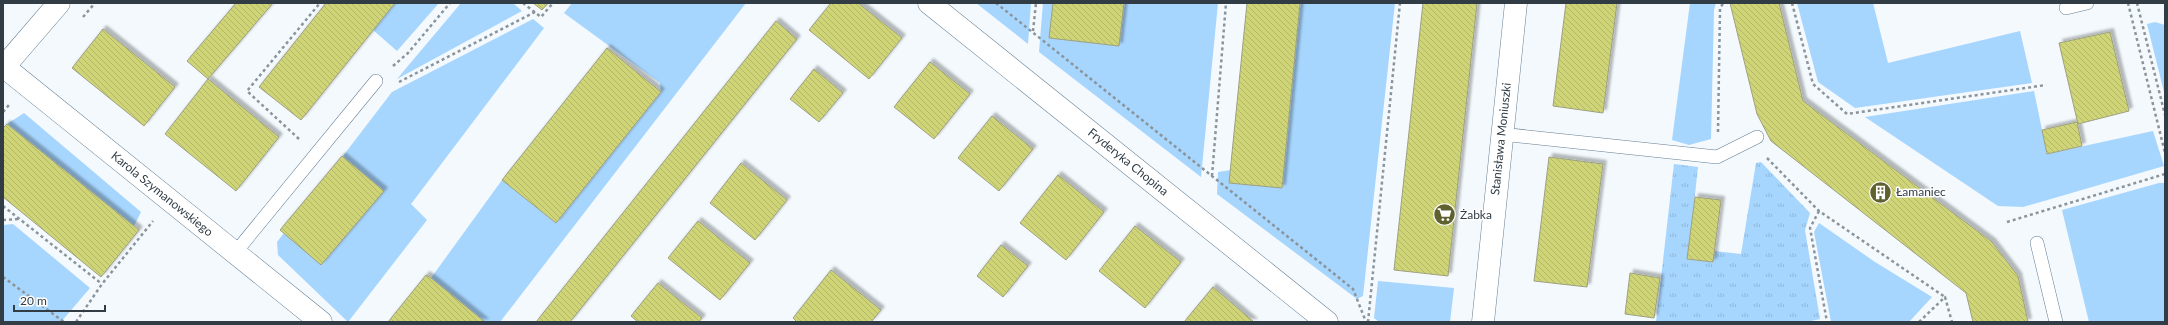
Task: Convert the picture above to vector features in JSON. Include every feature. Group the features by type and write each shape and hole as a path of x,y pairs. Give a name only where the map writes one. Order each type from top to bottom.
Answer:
{"street":[{"path":"4,67 59,3"},
{"name":"Fryderyka Chopina","path":"929,3 1327,322"},
{"name":"Stanisława Moniuszki","path":"1482,322 1516,3"},
{"name":"Karola Szymanowskiego","path":"4,67 321,322"}],"lane":[{"path":"2066,8 2087,3"},
{"path":"235,253 376,81"},
{"path":"1501,134 1717,157 1757,137"},
{"path":"2037,243 2056,322"}],"path":[{"path":"316,154 247,90 320,3"},
{"path":"450,3 408,53 376,81 386,89 535,12"},
{"path":"523,3 542,17 553,3"},
{"path":"996,3 1353,289 1367,322"},
{"path":"1033,32 1036,3"},
{"path":"1212,176 1226,3"},
{"path":"1367,322 1400,3"},
{"path":"1717,157 1720,9 1722,3"},
{"path":"1792,3 1813,84 1847,114 2046,85"},
{"path":"2128,3 2165,153"},
{"path":"2137,3 2165,114"},
{"path":"1757,137 1768,161 1819,211 1945,297 1952,322"},
{"path":"2007,222 2165,174"},
{"path":"76,322 102,284 170,200"},
{"path":"3,206 102,284"},
{"path":"1819,211 1810,228 1827,322"},
{"path":"3,220 19,218"},
{"path":"3,277 64,322"},
{"path":"1919,322 1945,297"}],"green space":[{"path":"395,3 439,3 397,51 373,30"},
{"path":"461,3 513,3 522,11 397,79"},
{"path":"572,3 746,3 500,322 485,322 431,278 502,180 556,223 661,92 660,83 564,13"},
{"path":"976,3 1031,3 1028,44"},
{"path":"1043,3 1218,3 1201,177 1039,52"},
{"path":"1300,3 1395,3 1363,296 1357,299 1217,194 1218,172 1231,170 1282,188"},
{"path":"1690,3 1716,3 1714,10 1711,139 1689,145 1672,140"},
{"path":"1797,3 1873,3 1888,63 2020,31 2032,83 1855,108 1818,82"},
{"path":"533,19 544,28 411,204 427,220 348,322 278,255 277,242 392,92"},
{"path":"2155,22 2165,25 2165,96 2147,24"},
{"path":"2034,91 2047,154 2153,131 2164,166 2023,207 1998,206 1865,117"},
{"path":"24,113 141,212 134,226 7,124"},
{"path":"1761,162 1810,213 1805,230 1820,319 1807,322 1656,322 1674,164 1698,167 1688,259 1713,262 1714,251 1741,254 1756,163"},
{"path":"2159,183 2165,183 2165,322 2089,322 2062,210"},
{"path":"1819,223 1875,262 1932,297 1909,322 1831,322 1814,232"},
{"path":"13,224 90,288 61,322 3,322 3,225"},
{"path":"1378,281 1454,288 1450,322 1379,322 1374,318"}],"building":[{"path":"236,3 273,3 208,79 187,61"},
{"path":"326,3 395,3 301,120 259,87"},
{"path":"533,3 548,3 542,10"},
{"path":"831,3 858,3 902,38 869,79 809,30"},
{"path":"1053,3 1124,3 1119,46 1049,38"},
{"path":"1247,3 1300,3 1282,188 1229,183"},
{"path":"1423,3 1477,3 1448,276 1394,270"},
{"path":"1566,3 1617,3 1603,113 1553,106"},
{"name":"Łamaniec","path":"1730,3 1779,3 1803,101 1992,242 2018,276 2028,322 1973,322 1966,293 1771,141 1757,114"},
{"path":"776,21 797,39 570,322 536,322"},
{"path":"103,29 175,87 144,126 72,68"},
{"path":"2110,32 2129,111 2078,124 2059,43"},
{"path":"607,48 661,92 556,223 502,180"},
{"path":"930,62 970,94 934,139 894,107"},
{"path":"814,69 843,93 819,122 790,99"},
{"path":"208,79 279,137 236,191 165,134"},
{"path":"992,116 1033,149 999,191 958,158"},
{"path":"2077,122 2082,146 2047,154 2042,130"},
{"path":"7,124 139,230 101,277 3,197 3,128"},
{"path":"342,156 384,191 321,265 280,230"},
{"path":"1549,157 1603,164 1587,287 1534,281"},
{"path":"741,163 787,200 755,240 710,203"},
{"path":"1058,175 1104,212 1066,260 1020,223"},
{"path":"1695,197 1721,200 1713,262 1687,259"},
{"path":"698,221 750,263 720,300 668,258"},
{"path":"1135,226 1181,262 1145,308 1099,271"},
{"path":"1001,245 1028,266 1003,297 977,276"},
{"path":"831,270 881,310 871,322 797,322 793,318"},
{"path":"1630,273 1660,278 1654,318 1625,314"},
{"path":"426,275 431,278 485,322 388,322"},
{"path":"658,283 702,318 699,322 638,322 631,316"},
{"path":"1213,287 1254,322 1184,322"}],"place":[{"name":"Łamaniec","path":"1880,192"},
{"name":"Żabka","path":"1445,215"}]}
